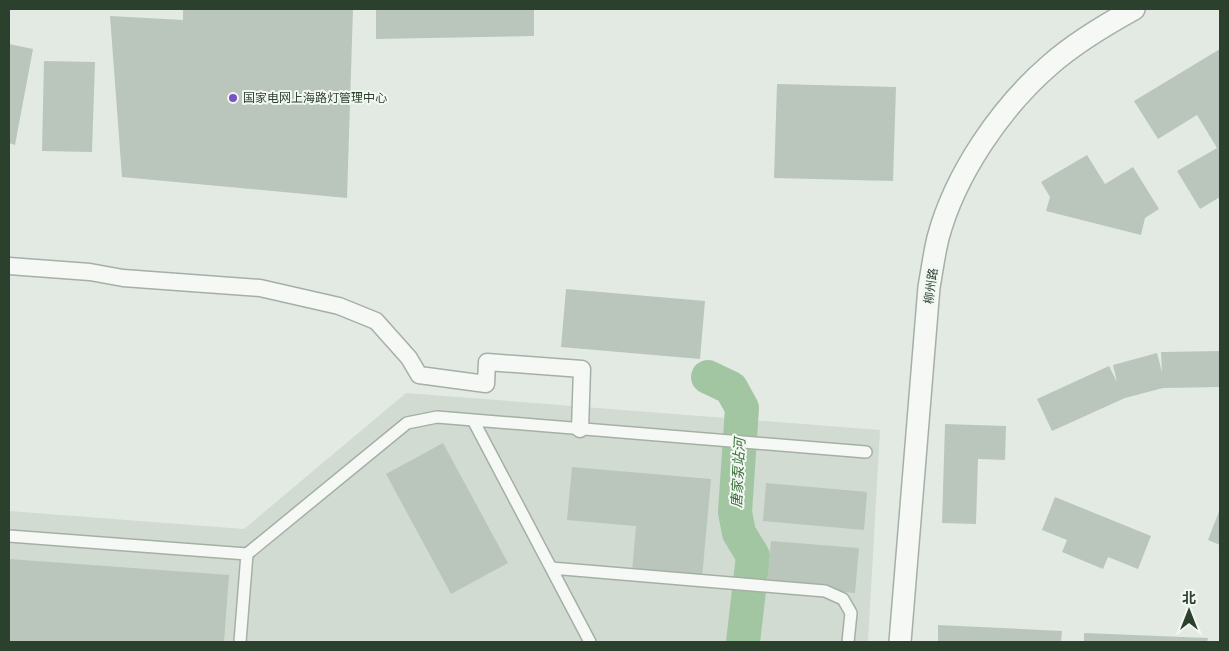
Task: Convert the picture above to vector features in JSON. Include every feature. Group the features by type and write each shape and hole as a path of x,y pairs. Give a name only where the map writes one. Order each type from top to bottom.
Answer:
{"street":[{"name":"柳州路","path":"900,642 929,287 938,238 952,199 995,124 1026,87 1052,63 1080,42 1134,9"},
{"path":"9,266 90,272 123,278 260,288 339,306 376,322 409,358 419,375 486,384 488,362 582,369 580,429"}],"lane":[{"path":"9,536 247,554 407,423 437,418 866,452"},
{"path":"472,420 590,642"},
{"path":"240,642 247,554"},
{"path":"551,568 825,591 843,599 850,613 848,642"}],"shaded area":[{"path":"406,393 880,430 868,642 9,642 9,511 244,529"}],"building":[{"name":"国家电网上海路灯管理中心","path":"183,9 353,9 347,198 122,177 110,16 183,20"},
{"path":"376,9 534,9 534,36 376,39"},
{"path":"9,44 33,49 15,145 9,143"},
{"path":"1220,49 1220,197 1200,209 1177,171 1217,148 1197,115 1158,139 1134,101"},
{"path":"44,61 95,62 92,152 42,151"},
{"path":"777,84 896,87 893,181 774,178"},
{"path":"1087,155 1105,184 1133,167 1159,209 1145,218 1141,235 1046,211 1050,197 1041,182"},
{"path":"566,289 705,301 700,359 561,347"},
{"path":"1220,351 1220,387 1163,388 1125,398 1052,431 1037,399 1109,366 1117,382 1113,365 1157,353 1162,372 1161,352"},
{"path":"945,424 1006,426 1005,460 978,459 976,524 942,523"},
{"path":"443,443 508,563 451,594 386,474"},
{"path":"572,467 711,479 702,578 632,572 636,526 567,520"},
{"path":"766,483 867,492 864,530 763,521"},
{"path":"1055,497 1151,536 1138,569 1108,557 1103,569 1062,552 1067,540 1042,530"},
{"path":"1220,509 1220,545 1208,540"},
{"path":"771,541 859,548 855,593 767,585"},
{"path":"9,559 229,575 224,642 9,642"},
{"path":"938,625 1062,631 1061,642 938,642"},
{"path":"1084,633 1208,638 1207,642 1084,642"}],"waterway":[{"name":"唐家泵站河","path":"708,377 731,388 742,408 735,512 739,533 753,556 743,642"}],"place":[{"name":"国家电网上海路灯管理中心","path":"233,98"}]}
